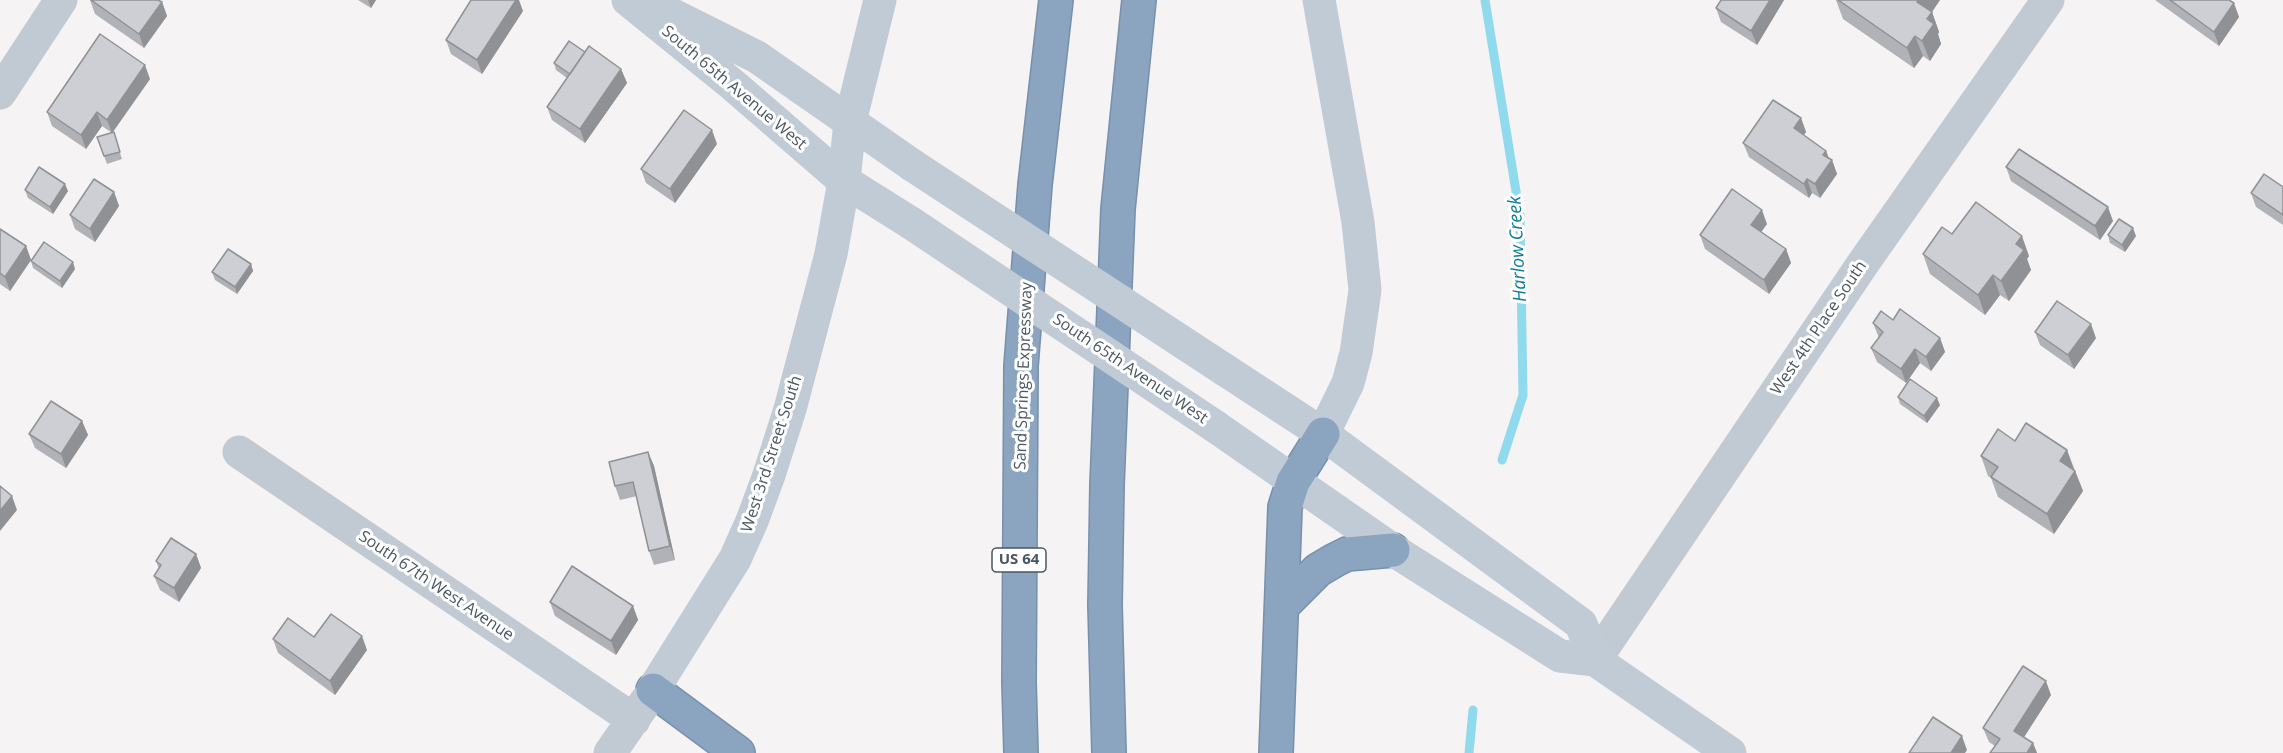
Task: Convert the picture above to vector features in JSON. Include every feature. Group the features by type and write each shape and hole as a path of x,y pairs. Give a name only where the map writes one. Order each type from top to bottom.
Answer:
{"highway":[{"name":"Sand Springs Expressway","path":"1021,753 1019,682 1021,366 1035,185 1056,0"},
{"path":"1109,753 1105,606 1118,209 1139,0"},
{"path":"1276,753 1285,507 1293,482 1323,434"},
{"path":"1283,605 1318,570 1347,554 1394,550"},
{"path":"653,690 738,753"}],"street":[{"path":"0,93 61,0"},
{"name":"South 65th Avenue West","path":"628,0 733,85 844,182 911,223 1216,427 1394,550 1560,656 1595,660 1730,753"},
{"name":"South 65th Avenue West","path":"642,0 757,57 912,165 1323,434 1581,624 1595,660"},
{"name":"West 3rd Street South","path":"610,753 634,720 735,559 752,521 796,387 831,254 844,182 850,122 880,0"},
{"path":"1319,0 1358,222 1365,290 1356,354 1348,383 1323,434"},
{"name":"West 4th Place South","path":"1595,660 1864,262 2048,0"},
{"name":"South 67th West Avenue","path":"238,452 634,720"}],"building":[{"path":"91,0 158,0 162,2 139,34"},
{"path":"471,0 516,0 477,60 446,40"},
{"path":"1721,0 1770,0 1751,31 1716,8"},
{"path":"1838,0 1919,0 1917,2 1932,12 1927,19 1934,24 1922,41 1915,36 1907,48"},
{"path":"2170,0 2229,0 2234,3 2214,32"},
{"path":"100,34 145,65 107,120 97,112 81,135 47,112"},
{"path":"569,41 585,52 570,74 554,63"},
{"path":"589,46 621,69 580,129 547,107"},
{"path":"1773,100 1801,118 1794,128 1826,151 1823,155 1832,160 1815,184 1807,179 1804,184 1743,143"},
{"path":"684,110 712,130 670,189 641,169"},
{"path":"114,132 120,152 104,156 97,137"},
{"path":"2019,149 2108,207 2095,226 2006,167"},
{"path":"39,167 65,184 50,207 25,190"},
{"path":"2264,174 2283,187 2283,215 2251,193"},
{"path":"94,179 114,192 90,229 70,215"},
{"path":"1732,189 1762,210 1751,225 1786,249 1764,280 1700,235"},
{"path":"1976,202 2022,236 2016,244 2024,250 2001,281 1993,275 1978,295 1923,254 1942,227 1952,234"},
{"path":"2119,219 2133,228 2122,245 2108,235"},
{"path":"0,229 26,246 5,277 0,273"},
{"path":"44,242 73,262 60,281 31,261"},
{"path":"228,249 251,264 235,287 212,272"},
{"path":"2057,301 2091,324 2068,355 2035,332"},
{"path":"1900,309 1940,338 1926,357 1915,349 1901,369 1871,348 1883,332 1873,323 1881,311 1893,320"},
{"path":"1910,379 1937,398 1924,416 1898,397"},
{"path":"51,401 82,421 61,454 29,434"},
{"path":"2026,423 2067,450 2060,461 2075,471 2047,514 1991,477 1998,467 1981,456 1998,429 2015,441"},
{"path":"648,452 670,546 649,551 633,482 615,486 609,462"},
{"path":"0,486 12,496 0,511"},
{"path":"171,538 196,554 174,588 154,576 161,565 156,561"},
{"path":"572,566 633,606 611,641 550,602"},
{"path":"331,614 362,636 330,681 273,639 288,618 314,637"},
{"path":"2023,666 2046,681 2014,731 2033,743 2027,753 1990,753 2000,739 1983,728"},
{"path":"1933,717 1962,736 1951,753 1909,753"}],"waterway":[{"name":"Harlow Creek","path":"1485,0 1520,216 1523,395 1502,460"},
{"name":"Harlow Creek","path":"1469,753 1473,710"}]}
